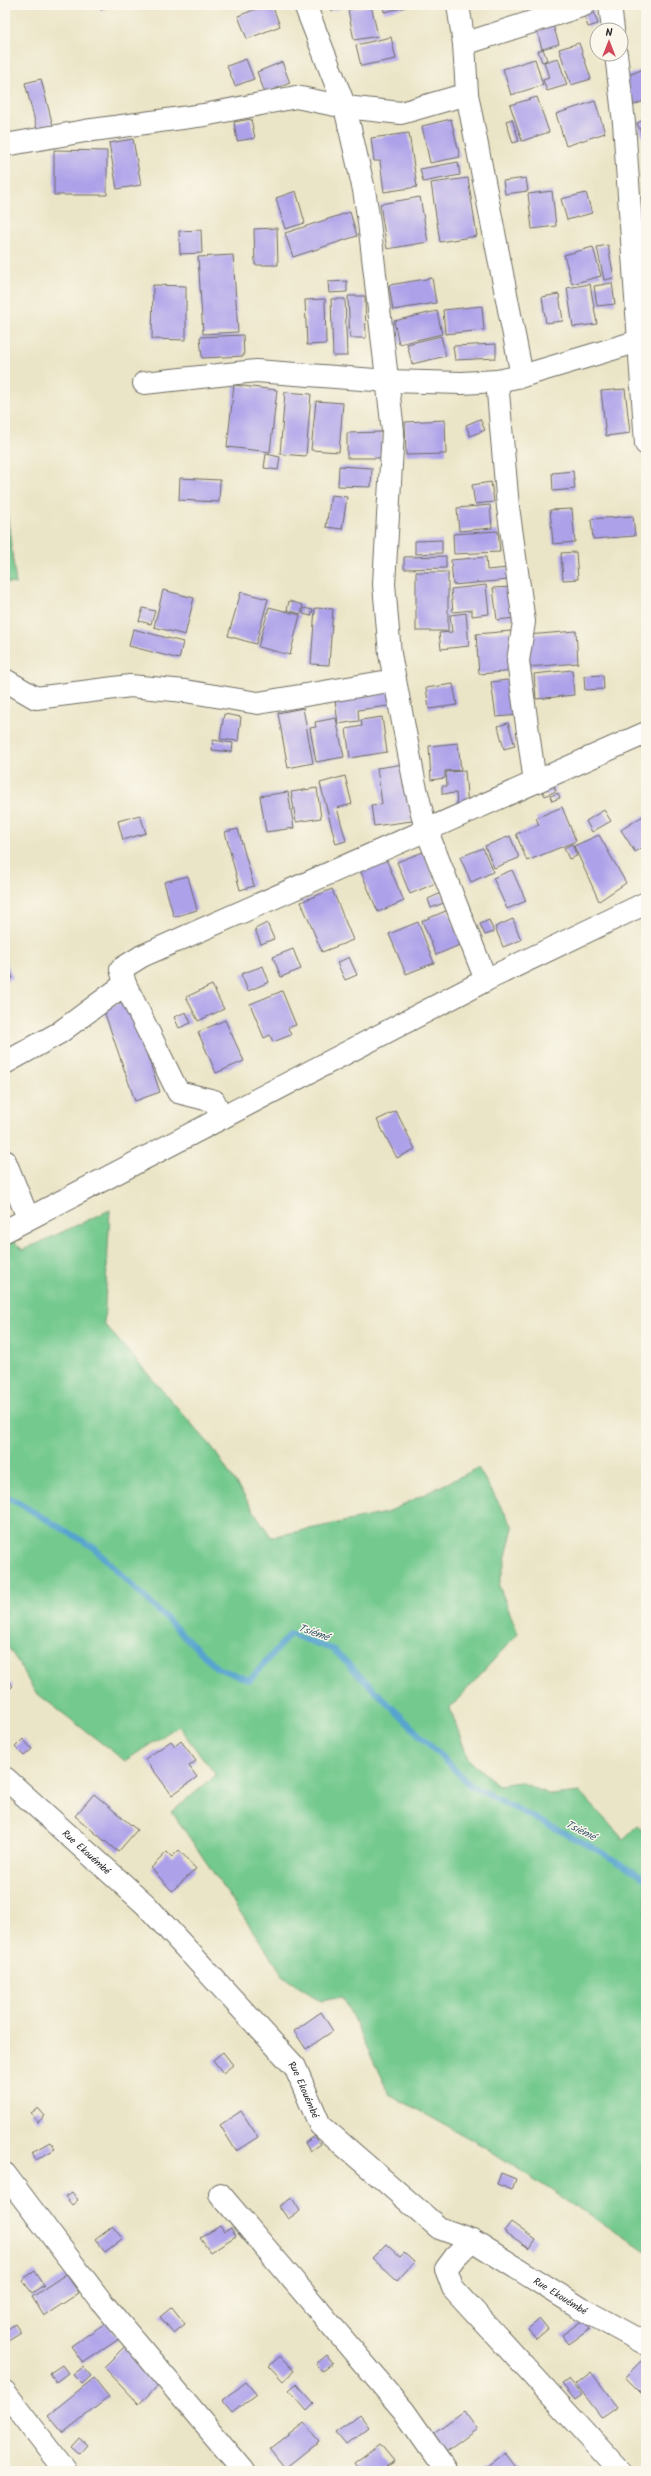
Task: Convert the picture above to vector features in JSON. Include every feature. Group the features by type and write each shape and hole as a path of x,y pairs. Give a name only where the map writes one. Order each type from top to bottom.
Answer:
{"street":[{"path":"305,5 345,107 364,190 393,431 384,584 395,680 426,829 486,980"},
{"path":"458,5 464,44 467,94 522,376"},
{"path":"464,44 584,5"},
{"path":"610,5 612,22"},
{"path":"617,62 624,123 643,340 646,444"},
{"path":"5,145 85,131 204,115 296,97 345,107 401,112 467,94"},
{"path":"144,383 256,371 388,381 462,383 497,381 522,376 643,340"},
{"path":"497,381 508,507 524,622 518,661 535,782"},
{"path":"5,680 36,698 130,686 185,691 258,703 395,680"},
{"path":"222,1118 214,1101 178,1092 125,984 121,969 142,956 426,829 646,733"},
{"path":"5,1231 486,980 646,903"},
{"path":"5,1063 59,1033 125,984"},
{"path":"5,1161 28,1218"},
{"name":"Rue Ekouémbé","path":"5,1778 145,1904 290,2062 308,2092 320,2125 439,2228 472,2240 582,2309 646,2344"},
{"path":"5,2174 100,2301 244,2471"},
{"path":"220,2194 404,2411 446,2471"},
{"path":"472,2240 455,2256 446,2269 453,2288 620,2471"},
{"path":"5,2392 66,2471"}],"green space":[{"path":"5,497 16,584 5,582"},
{"path":"110,1210 104,1324 212,1447 271,1537 386,1513 478,1468 513,1527 499,1586 518,1633 450,1708 468,1759 498,1785 520,1782 551,1795 580,1792 623,1839 638,1826 646,1833 646,2252 483,2146 389,2094 343,1997 321,2001 285,1978 172,1812 216,1775 178,1726 125,1761 35,1692 5,1641 5,1234 23,1250"}],"building":[{"path":"98,5 111,5 101,10"},
{"path":"266,5 272,5 280,26 247,39 238,16"},
{"path":"330,5 349,5 332,11"},
{"path":"371,5 378,36 354,40 348,10"},
{"path":"383,5 406,5 406,7 384,12"},
{"path":"626,5 644,5 629,11"},
{"path":"593,9 597,22 589,22 588,27 583,12"},
{"path":"553,25 559,44 542,49 537,31"},
{"path":"391,37 396,59 361,66 356,45"},
{"path":"579,43 591,79 571,85 559,49"},
{"path":"543,49 547,60 542,62 538,51"},
{"path":"558,58 567,85 547,91 543,80 549,78 544,62"},
{"path":"246,59 254,79 235,86 227,66"},
{"path":"535,59 543,85 511,95 503,69"},
{"path":"282,62 290,83 265,93 257,72"},
{"path":"646,68 646,100 634,105 624,77"},
{"path":"41,79 53,126 37,129 25,83"},
{"path":"537,97 549,132 522,141 510,105"},
{"path":"595,101 605,133 566,146 556,114"},
{"path":"251,119 255,138 237,141 234,122"},
{"path":"451,119 460,157 430,163 422,126"},
{"path":"512,119 519,141 513,143 506,121"},
{"path":"646,119 646,145 637,123"},
{"path":"409,133 417,187 384,192 380,161 374,161 371,138"},
{"path":"133,139 141,185 117,189 109,143"},
{"path":"54,150 107,151 107,195 54,195"},
{"path":"458,162 460,175 423,182 420,169"},
{"path":"468,178 477,236 440,242 431,183"},
{"path":"526,178 528,191 505,194 503,181"},
{"path":"296,191 305,223 285,229 276,198"},
{"path":"552,191 556,226 532,229 528,194"},
{"path":"586,193 592,213 567,220 561,199"},
{"path":"420,197 428,242 387,249 380,204"},
{"path":"350,212 357,236 293,257 285,233"},
{"path":"277,228 278,265 255,265 254,229"},
{"path":"201,230 202,253 180,254 179,231"},
{"path":"608,245 614,278 604,280 597,247"},
{"path":"593,247 601,276 572,284 564,255"},
{"path":"233,255 238,332 203,334 198,257"},
{"path":"432,278 436,303 393,310 389,285"},
{"path":"347,281 347,292 329,293 328,282"},
{"path":"612,283 615,304 597,306 594,286"},
{"path":"590,284 597,324 573,327 567,288"},
{"path":"153,285 186,286 186,340 152,339"},
{"path":"559,294 563,321 546,323 542,297"},
{"path":"348,296 365,296 366,338 350,338"},
{"path":"325,299 326,344 307,345 305,300"},
{"path":"331,299 345,299 347,356 333,356"},
{"path":"482,306 484,330 445,334 443,310"},
{"path":"437,311 442,334 399,344 394,321"},
{"path":"243,335 244,356 202,358 200,337"},
{"path":"441,336 446,356 412,364 407,344"},
{"path":"496,344 496,358 455,360 453,346"},
{"path":"234,385 277,390 270,452 227,447"},
{"path":"625,389 630,433 606,436 601,391"},
{"path":"285,392 311,394 306,456 280,454"},
{"path":"316,401 343,403 339,452 311,450"},
{"path":"480,419 485,430 470,436 466,425"},
{"path":"445,420 446,454 406,455 405,422"},
{"path":"382,432 383,458 347,458 347,433"},
{"path":"266,454 280,457 278,470 264,468"},
{"path":"339,466 372,468 371,487 338,486"},
{"path":"573,471 575,489 553,491 552,473"},
{"path":"180,478 220,480 219,502 179,500"},
{"path":"491,482 494,502 475,504 472,485"},
{"path":"331,495 347,497 342,529 326,527"},
{"path":"490,505 492,528 459,531 457,508"},
{"path":"572,509 575,542 553,544 550,510"},
{"path":"633,516 635,536 593,539 591,519"},
{"path":"498,531 500,552 454,554 453,534"},
{"path":"442,540 442,553 415,554 415,541"},
{"path":"576,552 578,579 563,580 561,553"},
{"path":"446,556 446,568 404,569 404,557"},
{"path":"486,557 487,570 508,568 509,580 453,585 451,560"},
{"path":"416,572 448,572 448,631 416,631"},
{"path":"486,585 489,614 472,616 472,610 453,612 451,589"},
{"path":"513,587 516,618 497,620 493,588"},
{"path":"163,590 194,598 185,635 154,627"},
{"path":"241,592 268,599 256,644 228,636"},
{"path":"289,601 303,605 301,614 287,610"},
{"path":"269,607 300,615 290,655 258,647"},
{"path":"143,608 155,611 151,624 139,621"},
{"path":"304,608 313,610 311,616 303,614"},
{"path":"315,608 333,609 329,665 311,664"},
{"path":"466,613 469,646 441,649 439,633 452,632 450,615"},
{"path":"133,629 183,642 179,659 129,646"},
{"path":"511,631 516,671 479,674 476,634"},
{"path":"576,631 578,663 529,667 527,635"},
{"path":"572,670 574,695 536,699 534,674"},
{"path":"603,675 604,689 585,690 584,676"},
{"path":"516,679 520,715 496,717 491,682"},
{"path":"453,684 457,705 429,709 426,688"},
{"path":"394,691 396,705 358,710 359,721 338,724 335,700"},
{"path":"303,708 313,763 288,768 278,713"},
{"path":"224,714 241,717 238,741 220,739"},
{"path":"382,717 387,752 350,758 346,729 362,726 361,720"},
{"path":"336,718 344,757 316,762 310,728 316,727 315,722"},
{"path":"508,723 515,746 504,749 498,726"},
{"path":"213,740 233,743 232,752 212,750"},
{"path":"458,743 461,770 445,771 445,778 431,780 429,746"},
{"path":"404,764 412,821 374,826 371,805 382,804 377,768"},
{"path":"465,771 468,807 457,807 456,793 442,794 442,786 447,786 446,772"},
{"path":"345,776 352,804 337,808 346,841 336,844 320,783"},
{"path":"552,783 556,791 545,796 541,788"},
{"path":"317,788 321,818 296,822 291,792"},
{"path":"288,792 294,828 266,832 260,796"},
{"path":"558,793 560,798 552,801 550,796"},
{"path":"562,807 576,841 527,861 516,834 539,825 536,818"},
{"path":"604,810 611,821 592,832 586,821"},
{"path":"646,814 646,845 635,852 621,830"},
{"path":"140,815 146,833 123,840 118,821"},
{"path":"238,829 254,886 240,890 225,832"},
{"path":"599,835 626,883 599,901 574,846"},
{"path":"510,836 519,858 494,868 485,846"},
{"path":"572,844 577,856 569,859 564,848"},
{"path":"483,848 493,872 471,882 460,857"},
{"path":"423,852 436,883 410,894 397,862"},
{"path":"386,859 404,901 378,912 360,870"},
{"path":"512,870 526,901 507,909 493,878"},
{"path":"188,876 197,910 174,917 164,882"},
{"path":"332,889 353,940 322,952 301,902"},
{"path":"441,893 446,902 431,908 428,899"},
{"path":"448,910 462,944 436,955 422,921"},
{"path":"513,919 521,940 503,947 495,927"},
{"path":"489,920 494,932 485,935 480,924"},
{"path":"418,922 434,963 406,974 389,934"},
{"path":"267,923 274,939 261,944 255,929"},
{"path":"293,949 301,969 281,977 273,957"},
{"path":"349,957 357,975 345,980 337,963"},
{"path":"5,959 13,978 5,981"},
{"path":"263,966 269,982 248,991 241,974"},
{"path":"212,985 224,1009 198,1021 186,997"},
{"path":"282,991 296,1025 288,1028 291,1035 273,1042 270,1035 264,1038 250,1004"},
{"path":"128,1000 160,1092 135,1101 103,1008"},
{"path":"186,1012 191,1023 179,1028 174,1017"},
{"path":"225,1020 244,1061 216,1073 198,1032"},
{"path":"396,1111 415,1149 397,1158 377,1120"},
{"path":"5,1678 13,1686 6,1693 5,1692"},
{"path":"23,1739 32,1749 24,1756 15,1747"},
{"path":"171,1741 175,1746 181,1741 196,1761 189,1766 197,1777 172,1795 145,1759"},
{"path":"94,1794 137,1830 118,1852 75,1816"},
{"path":"179,1850 196,1869 172,1891 151,1868 167,1852 172,1857"},
{"path":"321,2012 333,2031 306,2049 294,2031"},
{"path":"223,2052 233,2065 223,2073 213,2060"},
{"path":"38,2108 45,2116 38,2122 31,2113"},
{"path":"241,2111 258,2137 236,2151 220,2125"},
{"path":"315,2136 320,2144 310,2151 305,2143"},
{"path":"50,2142 55,2149 36,2160 32,2152"},
{"path":"501,2173 516,2179 512,2190 497,2184"},
{"path":"72,2192 78,2200 72,2205 65,2196"},
{"path":"292,2198 300,2211 288,2219 279,2206"},
{"path":"511,2222 536,2240 530,2249 504,2231"},
{"path":"113,2226 123,2238 105,2252 95,2240"},
{"path":"220,2226 224,2232 231,2228 236,2236 210,2252 200,2238"},
{"path":"386,2244 400,2257 404,2253 414,2262 397,2281 372,2258"},
{"path":"35,2271 44,2285 32,2293 22,2280"},
{"path":"66,2274 79,2293 44,2316 32,2297"},
{"path":"172,2307 185,2324 174,2333 160,2317"},
{"path":"540,2319 548,2329 536,2339 528,2329"},
{"path":"583,2320 590,2329 569,2344 562,2335"},
{"path":"107,2322 119,2339 83,2363 71,2346"},
{"path":"15,2324 21,2333 5,2343 5,2331"},
{"path":"126,2345 162,2382 139,2404 104,2367"},
{"path":"327,2355 333,2363 322,2372 316,2364"},
{"path":"280,2356 294,2371 283,2381 269,2366"},
{"path":"646,2356 646,2398 625,2377"},
{"path":"62,2365 68,2373 56,2382 50,2373"},
{"path":"83,2367 91,2376 82,2384 73,2375"},
{"path":"591,2372 618,2407 602,2418 576,2384"},
{"path":"94,2378 109,2397 63,2433 48,2415"},
{"path":"569,2379 582,2395 575,2400 562,2384"},
{"path":"246,2382 256,2394 232,2413 222,2401"},
{"path":"296,2384 314,2404 307,2411 289,2390"},
{"path":"464,2411 477,2429 446,2452 432,2434"},
{"path":"360,2415 369,2427 346,2445 336,2433"},
{"path":"304,2423 319,2441 285,2468 270,2449"},
{"path":"79,2438 87,2445 79,2454 71,2447"},
{"path":"380,2444 394,2461 380,2471 360,2471 354,2463"},
{"path":"505,2453 519,2471 482,2471"}],"waterway":[{"name":"Tsiémé","path":"5,1495 93,1547 217,1668 250,1680 290,1634 334,1650 471,1786 594,1848 646,1879"}]}
